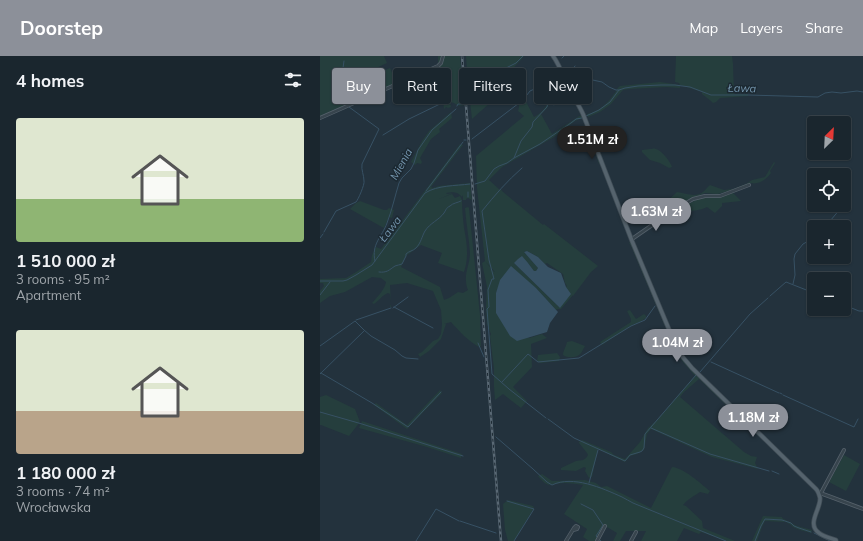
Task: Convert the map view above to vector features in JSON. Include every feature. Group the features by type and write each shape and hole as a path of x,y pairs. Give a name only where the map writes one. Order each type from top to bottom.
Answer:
{"main road":[{"path":"553,56 559,65 566,83 576,99 584,117 676,346 686,362 820,493 814,522 815,528 821,534 837,541"}],"street":[{"path":"320,118 438,66 441,63 443,56"},
{"path":"632,239 693,199 705,196 720,196 750,185"},
{"path":"844,450 820,493 863,509"},
{"path":"597,541 605,526"},
{"path":"566,541 573,530"},
{"path":"631,541 636,532"}],"green space":[{"path":"320,56 384,56 387,63 376,68 332,68 332,104 348,104 320,116"},
{"path":"438,56 460,56 461,68 459,68 459,104 465,105 459,106 451,102 451,68 440,68 438,65"},
{"path":"466,56 524,56 513,68 467,68"},
{"path":"676,56 732,56 734,94 748,94 748,96 720,98 713,103 702,94 702,92 680,85 679,83 675,82"},
{"path":"390,68 393,76 393,84 385,88 385,70"},
{"path":"660,82 680,85 680,88 666,87 623,90 611,104 600,112 588,117 587,114 602,107 609,101 620,86"},
{"path":"526,102 534,117 542,111 547,104 549,104 541,114 552,134 581,115 581,111 601,163 599,164 582,118 575,121 554,137 502,167 489,180 543,225 544,224 598,266 591,272 561,309 556,310 536,288 501,280 496,293 529,338 542,334 547,338 531,344 532,367 513,387 527,401 521,408 503,394 495,400 491,334 487,324 487,287 482,263 485,261 477,188 476,156 524,116 518,111 519,104 526,104","holes":["527,251 538,257 545,264 547,263 563,274 567,286 560,308 514,263 528,263 534,271 536,271 538,268 524,252"]},
{"path":"443,104 450,104 451,107 446,107 444,109"},
{"path":"470,104 489,104 472,119"},
{"path":"451,112 452,118 439,129 440,132 431,139 420,158 422,162 421,164 417,163 415,165 411,162 422,141 429,131"},
{"path":"460,144 463,145 431,187 470,183 472,200 468,198 463,200 463,195 462,197 453,192 446,193 453,193 439,199 452,194 455,198 460,196 462,200 467,250 467,261 464,272 438,263 442,253 421,245 406,256 401,267 440,287 444,300 458,292 463,293 468,290 466,278 470,253 465,208 468,207 480,315 481,346 479,347 471,342 451,322 444,324 446,324 441,339 429,351 420,357 418,354 433,341 438,339 441,334 441,310 433,291 407,283 390,285 391,303 390,294 388,293 374,304 372,303 383,290 386,282 381,278 372,277 345,292 330,296 320,303 320,291 324,286 323,283 320,283 320,279 346,278 371,262 372,255 376,247 381,249"},
{"path":"655,149 661,152 668,159 672,167 669,168 650,160 642,152 642,150"},
{"path":"774,162 775,163 770,171 771,173 760,182 751,183 729,191 717,194 705,193 675,207 661,217 657,212 677,192 697,195 703,192 710,185 724,190 733,189 752,180 765,177"},
{"path":"733,193 741,201 722,203 722,206 715,213 707,207 687,211 675,211 706,196 719,197"},
{"path":"360,201 384,210 389,208 394,210 392,218 389,217 384,228 350,209"},
{"path":"631,242 680,355 773,450 699,379 680,397 744,452 751,456 757,457 755,463 758,469 712,457 651,429 647,434 644,450 630,456 625,462 598,449 592,477 589,478 585,471 586,468 584,467 576,471 561,470 561,468 586,458 588,455 579,443 582,440 625,459 640,442 648,428 657,420 695,376 675,350 629,243"},
{"path":"630,310 636,319 644,314 646,318 632,325 602,345 600,342 631,322 627,311"},
{"path":"572,341 585,346 581,353 577,356 567,357 563,355 563,353 567,342"},
{"path":"557,353 560,357 559,361 540,363 537,361 538,355"},
{"path":"440,390 442,393 407,429 374,405 376,403 407,425"},
{"path":"326,395 355,409 360,422 349,436 320,425 320,397"},
{"path":"362,421 462,454 461,458 359,428"},
{"path":"844,455 860,464 846,491 829,482"},
{"path":"672,467 687,473 710,491 708,494 700,492 683,505 702,521 703,528 735,541 727,541 701,532 699,534 684,528 677,541 641,541 646,531 626,531 620,541 613,541 617,533 607,527 598,541 589,541 583,537 587,529 564,514 583,485 563,483 549,485 544,483 538,476 542,474 552,481 585,480 596,483 601,487 607,486 651,508"},
{"path":"508,500 533,506 534,508 514,541 508,541 505,530 503,504"},
{"path":"763,516 782,517 797,526 812,530 811,533 799,530 784,521 765,521 757,541 752,541"}],"water":[{"path":"527,251 538,257 548,267 561,273 566,287 571,294 560,308 514,263 522,256 534,271 536,271 538,268 524,252"},
{"path":"511,266 536,288 558,312 550,323 547,332 517,341 510,336 496,313 496,293 500,280"}],"waterway":[{"name":"Mienia","path":"457,106 458,104 469,104 477,93 492,82 504,69 516,63 523,56"},
{"path":"344,61 342,75 347,105"},
{"name":"Ława","path":"592,80 602,82 609,87 619,90"},
{"name":"Ława","path":"586,116 599,110 610,102 619,90 638,86 675,85 690,87 711,95 818,97 825,93 832,92 863,92"},
{"path":"472,139 523,100 530,91 534,89"},
{"path":"383,135 409,119 440,104"},
{"name":"Ława","path":"514,158 521,141 532,127 533,122 547,107 548,104"},
{"path":"324,232 336,211 356,202 364,183 362,164 379,129 349,107"},
{"name":"Mienia","path":"375,261 374,250 387,223 399,183 411,169 418,150 432,130 456,109"},
{"name":"Ława","path":"475,184 485,181 494,169 540,144 576,119 582,118"},
{"path":"426,191 463,142"},
{"path":"522,168 501,188 482,211 489,260 494,279 492,279 488,290 489,307 487,309 492,374 546,418"},
{"name":"Ława","path":"320,281 347,280 372,265 425,193 435,188 470,184"},
{"name":"Ława","path":"468,192 468,197"},
{"name":"Ława","path":"379,272 386,272 395,266 402,264 406,254 418,246 427,228 452,204 461,201"},
{"path":"831,220 838,212"},
{"path":"320,238 323,234"},
{"path":"793,284 795,275 795,254 803,244 807,242"},
{"path":"320,295 330,282"},
{"path":"770,296 786,282 807,290"},
{"path":"393,308 408,297"},
{"path":"700,372 750,314 768,298"},
{"path":"502,382 528,354 538,362 579,358 631,326 645,320 655,306"},
{"path":"394,307 433,328"},
{"path":"356,320 391,308"},
{"path":"851,308 863,311"},
{"path":"320,346 355,321 371,336 395,350 402,356 406,358 418,359"},
{"path":"320,374 364,331"},
{"path":"478,343 484,357"},
{"path":"711,362 779,393"},
{"path":"321,373 372,403 408,427 441,392"},
{"path":"548,419 574,438 625,461 630,455 642,451 644,448 645,434 696,375"},
{"path":"783,395 854,427 858,419"},
{"path":"320,412 463,456"},
{"path":"651,428 710,454 769,471"},
{"path":"496,437 552,485 569,481 597,487 726,541"},
{"path":"589,483 598,450"},
{"path":"772,471 779,474"},
{"path":"507,501 534,509 514,541"},
{"path":"581,504 593,510 603,525 596,536 597,537"},
{"path":"416,541 436,509 459,521"},
{"path":"755,541 765,519 782,520 811,532"},
{"path":"460,521 496,533"},
{"path":"814,533 830,541"}],"railway":[{"path":"462,56 501,541"}]}
